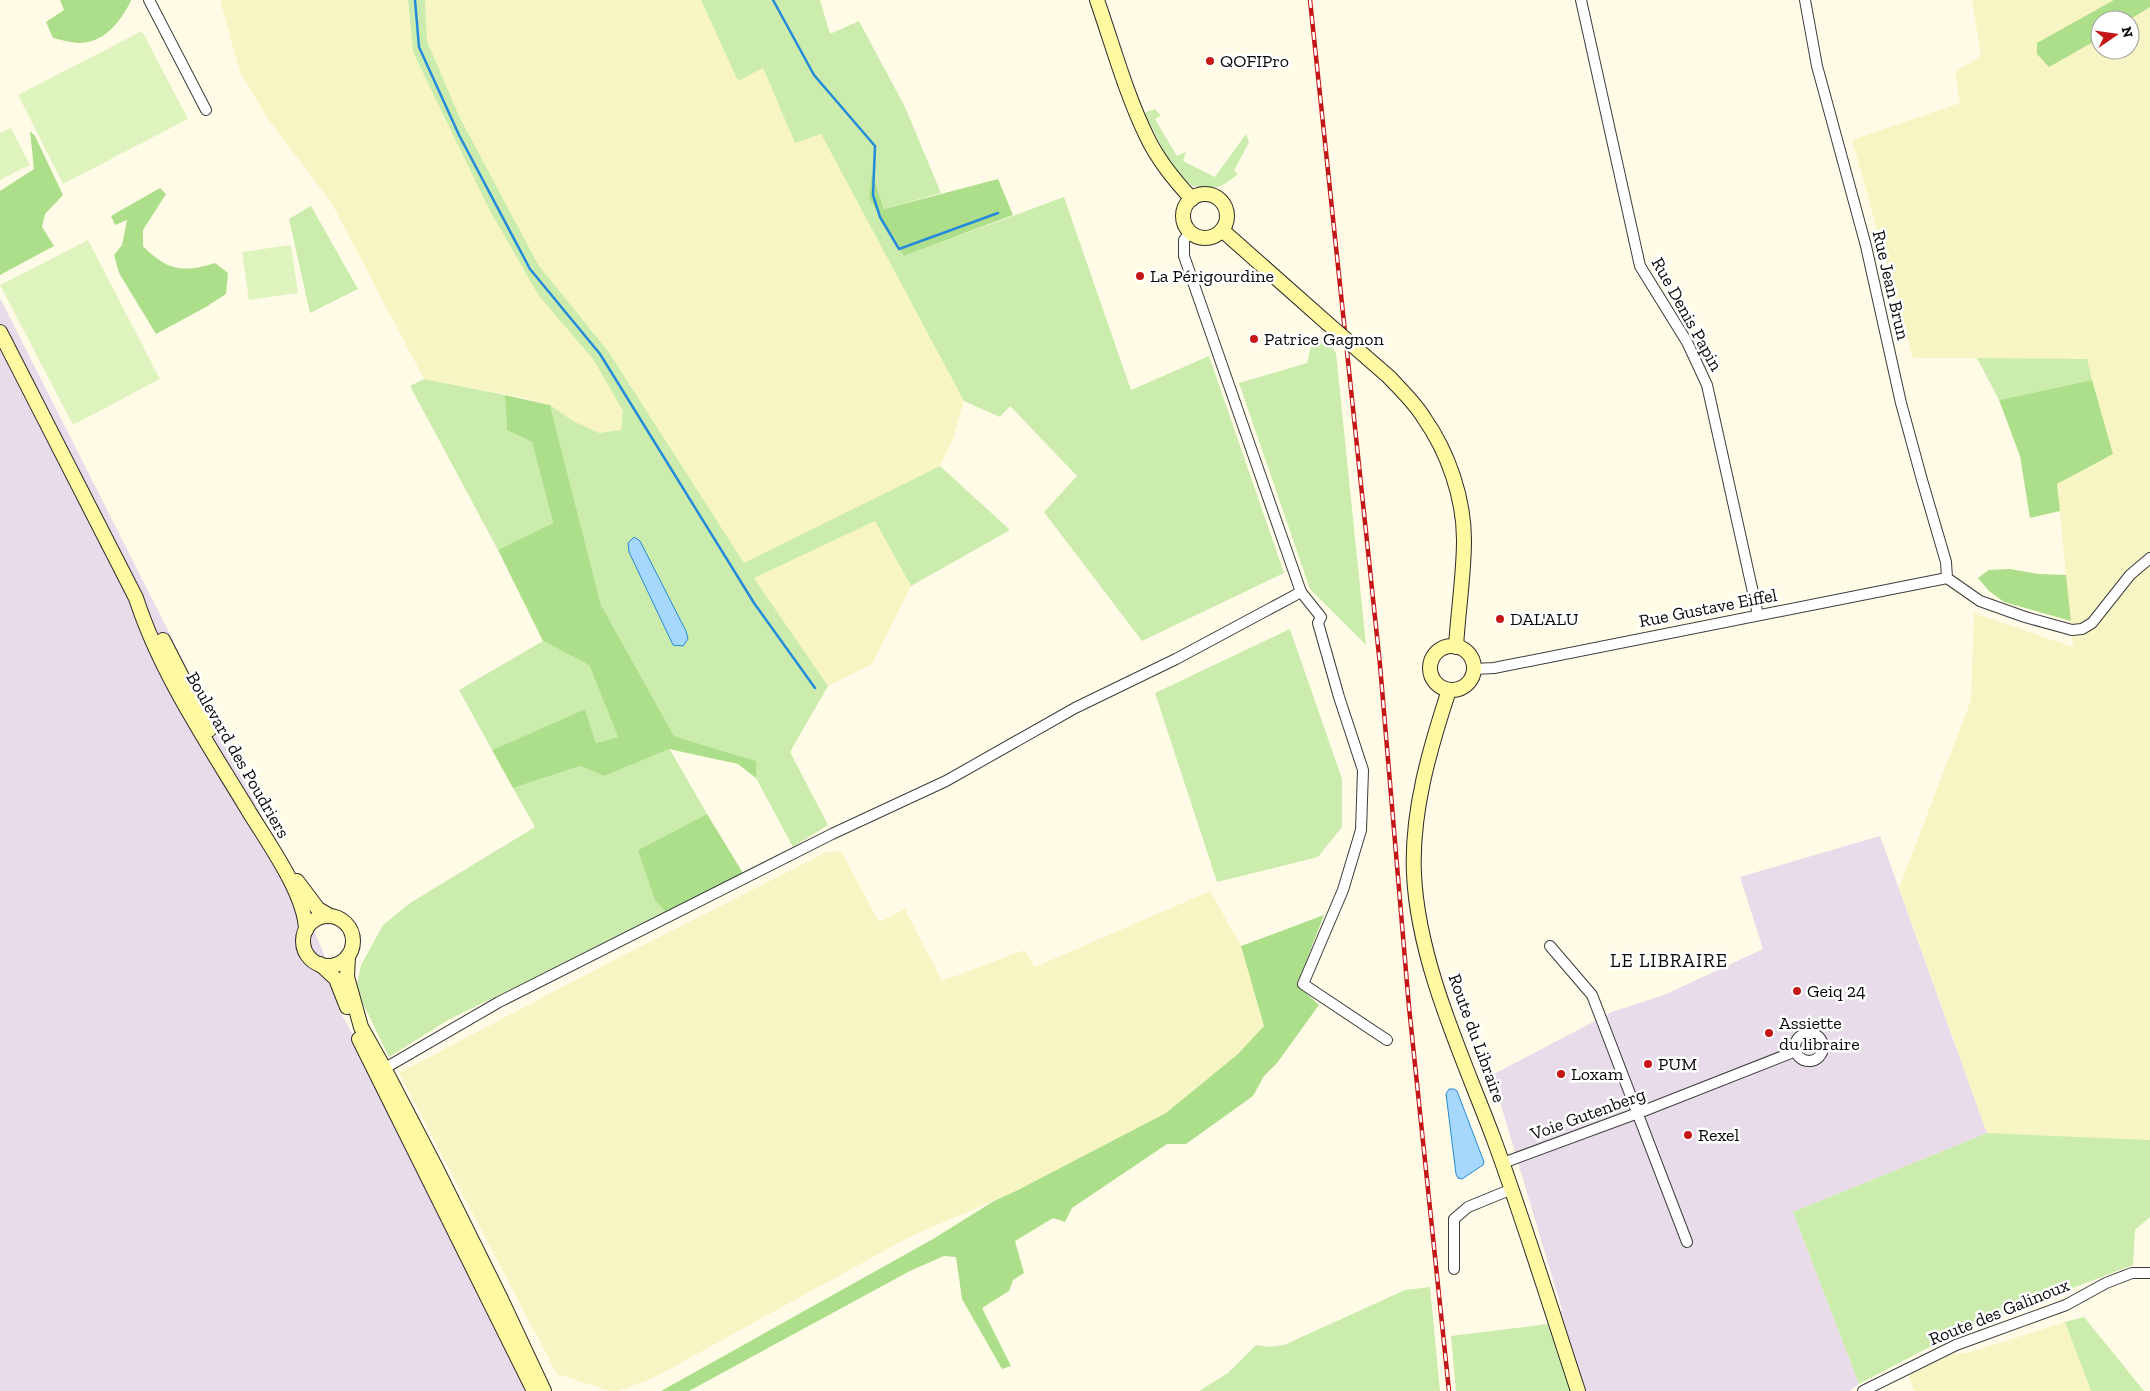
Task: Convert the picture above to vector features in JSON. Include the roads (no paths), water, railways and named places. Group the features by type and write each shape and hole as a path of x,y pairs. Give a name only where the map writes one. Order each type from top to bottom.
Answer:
{"main road":[{"path":"1097,0 1136,110 1148,138 1164,165 1192,199"},
{"path":"1205,195 1212,196 1223,204 1227,217 1222,230 1217,235 1203,238 1190,232 1186,226 1184,211 1192,199 1205,195"},
{"path":"1222,230 1389,377 1424,416 1442,448 1454,479 1462,510 1464,540 1456,647"},
{"name":"Boulevard des Poudriers","path":"0,332 136,598 153,622 219,749 279,854 307,896 318,909 330,916"},
{"name":"Boulevard des Poudriers","path":"136,598 145,625 189,712 291,882 306,917 306,930"},
{"path":"1456,647 1467,652 1471,657 1474,669 1469,683 1463,687 1449,690 1437,684 1433,679 1431,666 1436,654 1442,649 1456,647"},
{"name":"Route du Libraire","path":"1449,690 1424,782 1415,840 1415,894 1422,937 1431,969 1512,1189 1578,1391"},
{"path":"534,1391 380,1071 361,1027 347,977 348,956 353,942 352,933 347,924 339,918 330,916 320,917 312,922 306,930 304,939 305,949 310,957 336,979 360,1044 380,1071 500,1297 544,1391"},
{"path":"320,964 327,966 336,964 348,956"}],"street":[{"path":"150,0 206,110"},
{"name":"Rue Denis Papin","path":"1581,0 1640,266 1687,342 1707,385 1758,615"},
{"name":"Rue Jean Brun","path":"1805,0 1817,66 1866,246 1901,403 1946,562 1947,578"},
{"path":"1190,232 1184,240 1184,256 1300,592 1321,617 1318,623 1363,770 1362,830 1343,890 1303,984 1387,1040"},
{"path":"1947,578 1980,601 2025,617 2072,630 2082,629 2092,623 2130,575 2150,558"},
{"name":"Rue Gustave Eiffel","path":"1474,669 1494,668 1947,578"},
{"path":"380,1071 499,1002 832,834 946,781 1075,708 1176,659 1300,592"},
{"path":"1550,946 1592,995 1686,1242"},
{"name":"Voie Gutenberg","path":"1502,1163 1638,1114 1796,1051"},
{"path":"1454,1269 1454,1219 1468,1207 1512,1189"},
{"name":"Route des Galinoux","path":"1863,1391 1956,1345 2066,1305 2106,1283 2132,1273 2150,1273"}],"water":[{"path":"634,537 640,541 686,631 688,639 683,646 673,645 629,552 628,543"},
{"path":"1449,1089 1457,1091 1484,1162 1483,1165 1462,1179 1458,1178 1456,1174 1446,1094"}],"waterway":[{"path":"415,0 419,47 459,135 530,269 600,354 754,603 815,688"},
{"path":"773,0 814,75 875,146 873,195 880,217 899,249 998,213"}],"railway":[{"path":"1310,0 1380,665 1409,1007 1449,1391"}],"place":[{"name":"QOFIPro","path":"1210,61"},
{"name":"La Périgourdine","path":"1140,276"},
{"name":"Patrice Gagnon","path":"1254,339"},
{"name":"DAL'ALU","path":"1500,619"},
{"name":"Geiq 24","path":"1797,991"},
{"name":"Assiette du libraire","path":"1769,1033"},
{"name":"PUM","path":"1648,1064"},
{"name":"Loxam","path":"1561,1074"},
{"name":"Rexel","path":"1688,1135"}],"district":[{"name":"LE LIBRAIRE","path":"1669,960"}]}
